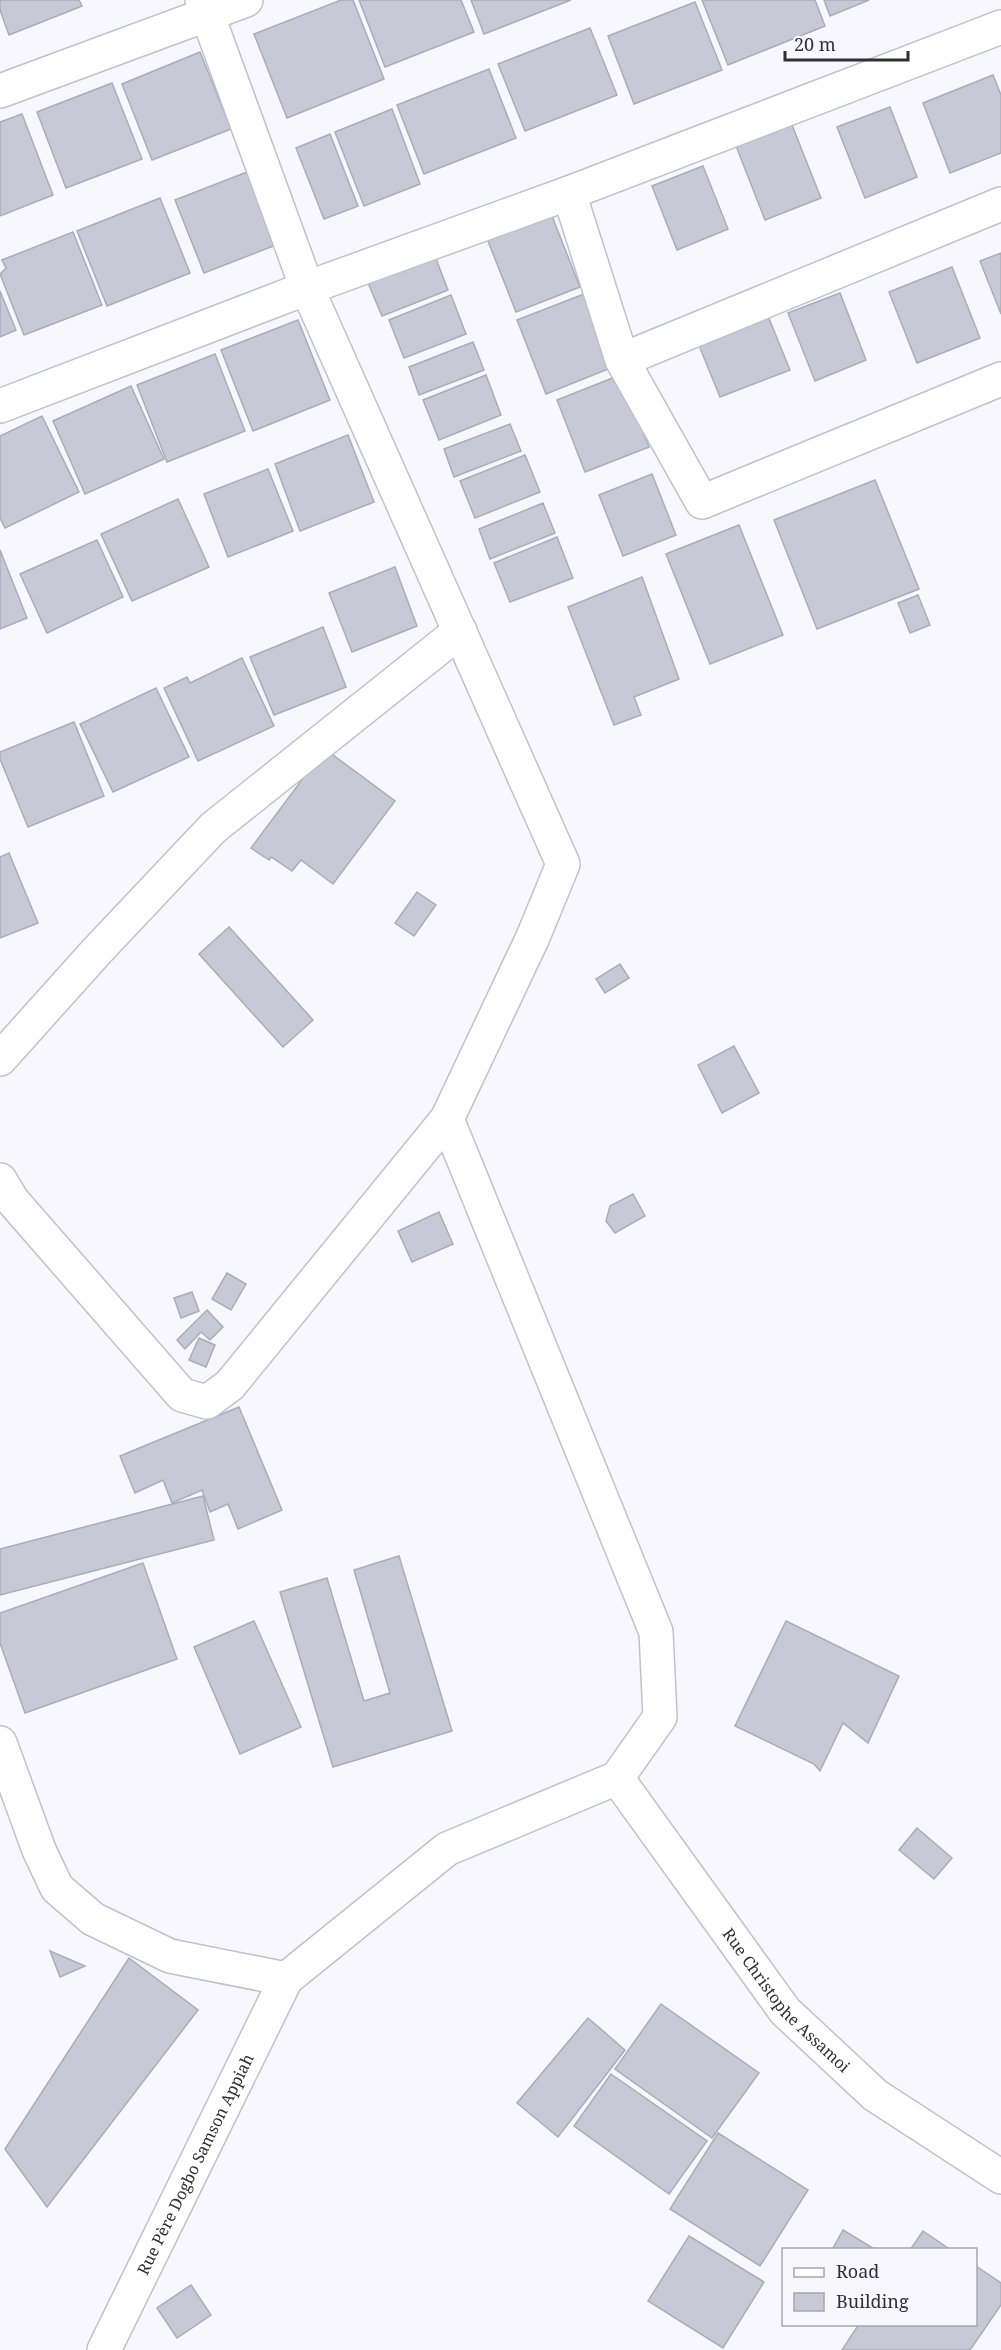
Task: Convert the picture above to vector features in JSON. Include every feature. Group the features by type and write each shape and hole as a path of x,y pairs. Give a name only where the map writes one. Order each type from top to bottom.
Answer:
{"street":[{"path":"0,91 204,8 246,0"},
{"path":"0,1180 12,1200 182,1395 207,1402 230,1385 447,1119 529,947 563,864 307,288 204,8"},
{"path":"0,406 307,288 569,194 1001,27"},
{"path":"569,194 622,360 702,502 1001,379"},
{"path":"622,360 1001,204"},
{"path":"0,1059 96,952 213,828 460,631"},
{"path":"0,1743 39,1850 57,1888 93,1919 170,1956 286,1979 447,1849 617,1778 660,1717 656,1632 447,1119"},
{"name":"Rue Christophe Assamoi","path":"617,1778 785,2011 875,2095 1001,2177"},
{"name":"Rue Père Dogbo Samson Appiah","path":"104,2350 286,1979"}],"building":[{"path":"0,0 79,0 82,6 9,35 0,10"},
{"path":"341,0 353,0 384,79 287,118 254,34"},
{"path":"359,0 461,0 474,32 385,67"},
{"path":"471,0 571,0 484,34"},
{"path":"702,0 815,0 825,26 728,65"},
{"path":"824,0 869,0 830,16"},
{"path":"695,2 722,70 634,104 608,36"},
{"path":"590,28 617,95 525,131 498,64"},
{"path":"200,52 231,129 152,160 122,84"},
{"path":"489,69 516,138 424,174 397,105"},
{"path":"993,75 1001,95 1001,153 950,173 923,103"},
{"path":"112,83 142,159 66,188 37,112"},
{"path":"890,107 917,177 865,198 837,127"},
{"path":"392,109 420,184 364,206 335,132"},
{"path":"22,114 53,195 0,216 0,122"},
{"path":"792,125 821,198 765,220 736,146"},
{"path":"330,134 358,206 324,219 296,148"},
{"path":"703,166 728,229 677,250 652,186"},
{"path":"247,172 276,245 204,273 175,200"},
{"path":"160,198 190,273 107,306 77,231"},
{"path":"548,206 580,287 516,312 484,231"},
{"path":"73,232 102,305 24,335 0,274 6,268 2,260"},
{"path":"1001,253 1001,314 980,261"},
{"path":"435,256 448,290 382,316 368,283"},
{"path":"952,267 980,338 917,363 889,292"},
{"path":"0,291 16,330 0,337"},
{"path":"840,293 866,360 815,381 788,313"},
{"path":"584,294 613,367 546,394 517,320"},
{"path":"451,295 466,334 404,358 389,320"},
{"path":"768,316 790,370 720,397 698,343"},
{"path":"298,320 330,400 253,431 221,350"},
{"path":"473,342 484,370 419,395 409,367"},
{"path":"215,354 245,431 167,462 137,385"},
{"path":"486,375 501,415 439,440 423,400"},
{"path":"620,375 649,447 585,472 557,400"},
{"path":"131,386 164,459 85,494 53,421"},
{"path":"42,416 79,492 5,528 0,518 0,436"},
{"path":"510,424 521,451 454,477 444,449"},
{"path":"348,435 374,502 300,531 275,464"},
{"path":"525,455 540,492 475,518 460,481"},
{"path":"268,469 293,531 228,557 204,494"},
{"path":"652,474 676,535 623,556 599,495"},
{"path":"875,480 919,589 817,629 774,520"},
{"path":"178,499 209,567 132,601 101,534"},
{"path":"543,503 555,533 490,559 479,529"},
{"path":"739,525 783,635 710,664 666,554"},
{"path":"557,537 573,578 510,602 494,563"},
{"path":"97,540 123,597 47,633 20,574"},
{"path":"0,550 27,618 0,629"},
{"path":"395,567 417,626 352,652 329,593"},
{"path":"642,577 679,679 634,697 641,715 614,725 568,607"},
{"path":"918,595 930,625 910,633 898,603"},
{"path":"323,627 346,687 274,715 250,657"},
{"path":"242,658 274,726 198,761 164,688 187,677 190,683"},
{"path":"156,688 189,757 113,792 80,724"},
{"path":"74,722 104,796 28,827 0,759 0,752"},
{"path":"325,749 395,801 333,884 301,860 292,871 271,857 269,860 251,848"},
{"path":"9,853 38,923 0,938 0,857"},
{"path":"417,892 436,905 414,936 395,923"},
{"path":"229,927 313,1020 283,1047 199,954"},
{"path":"620,964 629,978 605,993 596,979"},
{"path":"734,1046 759,1093 722,1113 698,1065"},
{"path":"633,1194 645,1216 615,1233 606,1221 610,1206"},
{"path":"439,1212 453,1244 412,1262 398,1231"},
{"path":"227,1273 246,1284 231,1310 212,1299"},
{"path":"192,1292 199,1311 181,1318 174,1298"},
{"path":"207,1310 223,1327 210,1340 201,1332 185,1349 177,1340"},
{"path":"199,1338 215,1345 206,1367 189,1360"},
{"path":"239,1407 282,1510 238,1529 228,1504 210,1512 202,1490 172,1503 163,1480 135,1493 120,1456"},
{"path":"203,1496 214,1540 0,1595 0,1549"},
{"path":"399,1556 452,1731 333,1767 280,1592 327,1578 364,1701 390,1693 354,1570"},
{"path":"143,1563 177,1659 25,1713 0,1643 0,1613"},
{"path":"254,1621 301,1727 240,1754 194,1647"},
{"path":"786,1621 899,1676 868,1743 843,1723 820,1771 814,1764 735,1726"},
{"path":"917,1828 952,1858 934,1879 899,1850"},
{"path":"50,1951 85,1966 60,1977"},
{"path":"129,1958 198,2010 47,2207 5,2149"},
{"path":"661,2004 759,2073 712,2138 615,2069"},
{"path":"588,2018 625,2050 558,2137 517,2103"},
{"path":"611,2074 707,2141 669,2194 574,2126"},
{"path":"718,2133 808,2190 760,2266 670,2209"},
{"path":"843,2230 873,2248 833,2248"},
{"path":"923,2231 948,2248 911,2248"},
{"path":"689,2236 764,2282 723,2348 648,2301"},
{"path":"977,2267 1001,2283 1001,2305 970,2350 842,2350 858,2326 977,2326"},
{"path":"191,2285 211,2315 177,2338 157,2308"}]}
